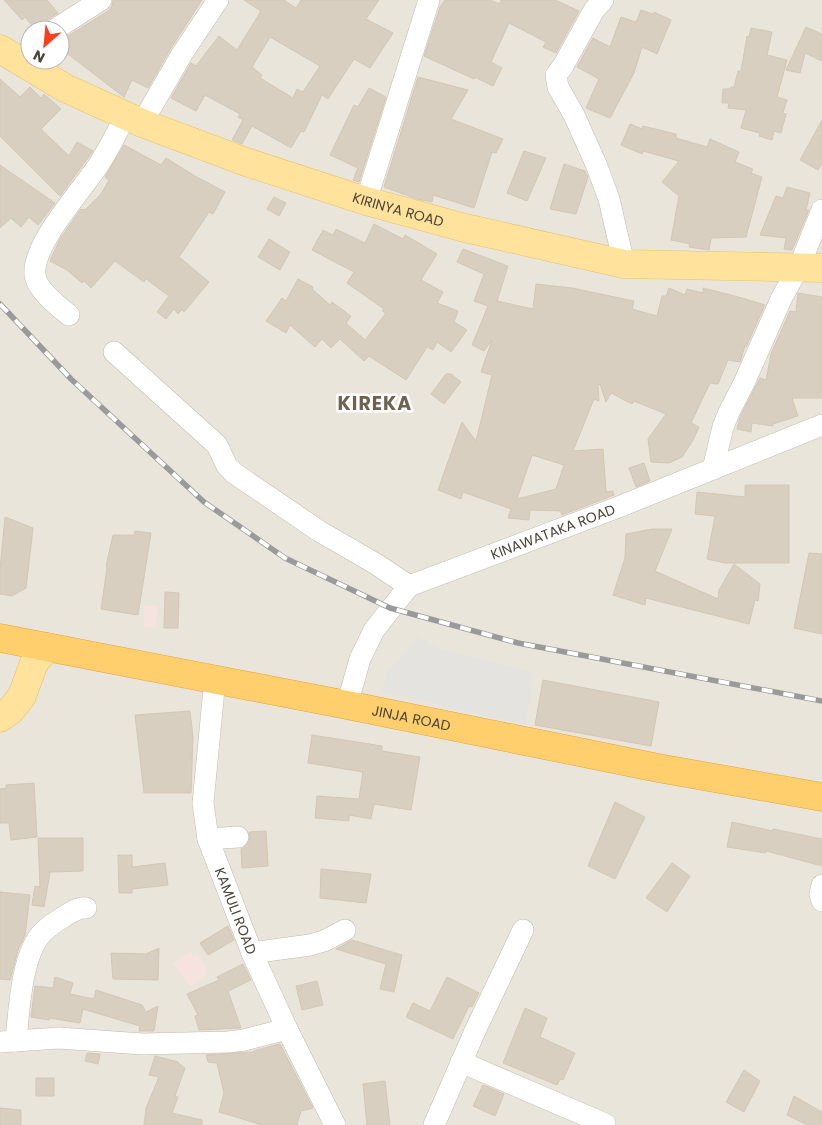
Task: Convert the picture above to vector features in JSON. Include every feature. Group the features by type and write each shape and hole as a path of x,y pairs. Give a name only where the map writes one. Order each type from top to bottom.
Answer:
{"highway":[{"name":"JINJA ROAD","path":"0,638 347,705 658,768 822,797"}],"main road":[{"name":"KIRINYA ROAD","path":"0,49 20,57"},
{"name":"KIRINYA ROAD","path":"41,70 65,88 133,120 246,162 366,201 465,228 624,264 810,267"},
{"path":"0,718 11,710 22,696 34,663 47,647"}],"street":[{"path":"69,20 100,0"},
{"path":"69,315 54,302 39,283 35,276 36,259 50,231 107,152 182,54 218,0"},
{"path":"366,201 429,0"},
{"path":"603,0 594,10 563,66 556,75 558,87 574,115 596,164 608,199 624,264"},
{"path":"713,469 723,427 729,412 782,297 810,267 822,210"},
{"path":"114,352 217,445 223,460 234,473 319,531 376,564 409,586 374,630 360,659 347,705"},
{"name":"KINAWATAKA ROAD","path":"409,586 616,508 822,425"},
{"name":"KAMULI ROAD","path":"215,679 203,803 208,840 252,953 287,1029 335,1125"},
{"path":"208,840 238,837"},
{"path":"822,885 820,894 822,901"},
{"path":"86,908 80,907 59,919 42,933 33,948 26,966 8,1041 59,1038 142,1044 228,1042 287,1029"},
{"path":"252,953 324,942 345,930"},
{"path":"434,1125 461,1062 524,930"},
{"path":"461,1062 605,1124"}],"shaded area":[{"path":"0,0 822,0 822,1125 0,1125"},
{"path":"144,606 157,606 156,627 144,627"},
{"path":"417,636 441,649 533,672 526,725 381,692 388,671"},
{"path":"190,951 193,956 197,954 207,968 204,970 207,975 191,987 173,963"}],"building":[{"path":"4,0 47,0 58,13 47,20 28,20 25,17 22,20"},
{"path":"113,0 202,0 148,88 132,80 124,97 70,56 70,35 108,11 112,6"},
{"path":"244,0 284,0 296,8 301,0 379,0 366,19 393,33 370,68 354,59 328,99 322,95 304,132 301,131 291,148 252,126 242,144 232,140 243,120 238,117 240,114 205,95 196,111 171,98 191,63 196,66 219,36 237,50 261,11","holes":["270,37 320,66 303,92 297,89 293,98 260,78 262,75 252,67"]},
{"path":"445,0 490,0 500,4 501,0 555,0 579,11 556,53 543,47 546,42 509,23 491,62 502,68 493,86 424,56 440,7"},
{"path":"641,10 653,14 654,12 671,20 657,54 642,47 634,73 610,118 586,108 599,79 577,67 593,38 610,47 621,17 636,22"},
{"path":"806,27 822,34 822,61 805,53 800,73 786,70"},
{"path":"751,28 772,32 767,55 787,60 777,97 787,100 783,113 786,114 781,133 774,131 772,140 759,136 760,133 741,128 746,110 728,108 729,103 722,103 723,89 734,87 738,71 741,71 747,36 749,37"},
{"path":"418,77 468,90 451,119 503,139 496,153 492,152 474,208 433,195 432,202 417,199 384,187"},
{"path":"0,79 20,97 30,87 41,98 44,94 61,109 41,129 69,156 77,142 93,151 60,196 0,136"},
{"path":"369,88 386,97 359,182 353,180 358,168 330,155 354,105 358,107"},
{"path":"822,120 822,163 818,170 800,160"},
{"path":"630,124 642,129 643,126 676,134 676,138 707,147 710,139 739,152 735,162 753,169 751,173 762,177 746,237 711,238 709,250 689,247 690,244 671,240 679,196 662,182 679,161 643,151 642,154 621,145"},
{"path":"124,145 161,165 166,158 225,192 213,214 209,212 179,257 209,282 184,312 182,310 178,314 174,309 166,319 157,312 169,296 146,279 144,282 115,261 91,288 84,281 82,283 67,270 50,261 60,239 81,209 85,210 101,194 109,180 105,177"},
{"path":"524,151 546,158 527,201 507,193"},
{"path":"564,164 585,171 588,177 576,214 550,209"},
{"path":"0,165 55,203 38,225 29,217 21,227 11,218 0,228"},
{"path":"787,187 810,193 806,210 809,210 792,250 784,249 786,238 760,235 776,196 783,198"},
{"path":"274,197 286,203 279,216 267,209"},
{"path":"374,224 403,239 405,235 437,254 421,280 443,292 437,303 458,311 454,322 467,330 451,352 437,342 433,350 427,347 406,380 369,356 364,361 340,339 331,348 322,339 315,347 290,325 286,333 266,321 282,298 286,301 298,279 313,287 312,289 330,305 332,302 351,316 346,323 365,340 386,313 382,311 384,309 347,283 354,272 312,250 323,230 333,235 336,229 365,243"},
{"path":"269,239 290,252 280,270 258,257"},
{"path":"463,249 508,266 497,301 533,309 536,284 572,288 634,301 632,309 657,316 662,296 666,296 669,288 685,295 687,289 703,293 703,288 765,305 745,346 740,362 728,360 718,384 710,383 691,423 699,427 682,457 669,463 651,462 648,439 666,414 634,401 632,404 611,393 606,402 600,384 598,385 599,401 594,399 573,451 603,449 606,492 613,491 614,495 562,515 560,511 530,510 529,520 508,518 511,509 463,492 461,499 438,490 462,422 476,441 492,375 481,372 492,340 484,351 472,345 488,306 474,301 484,274 457,262","holes":["532,455 564,465 556,489 517,499"]},
{"path":"798,293 822,297 822,398 792,398 798,416 773,424 773,426 752,423 751,432 737,429 740,417 760,378 766,380 771,354 790,311 796,312"},
{"path":"446,374 451,374 461,382 444,404 431,394"},
{"path":"644,463 650,481 636,487 629,468"},
{"path":"745,485 789,485 789,563 725,563 707,559 715,516 695,514 697,492 745,497"},
{"path":"5,517 33,528 26,588 12,596 0,594 0,570"},
{"path":"652,529 672,529 655,571 718,599 719,590 734,564 760,584 758,601 755,600 749,624 646,598 645,605 613,595 625,558 626,534"},
{"path":"135,531 151,533 138,615 101,609 106,566 113,535 134,535"},
{"path":"809,553 822,554 822,634 794,628"},
{"path":"165,592 179,593 178,628 164,628"},
{"path":"543,680 659,702 651,746 535,725"},
{"path":"190,711 193,737 191,793 144,793 135,715"},
{"path":"312,735 382,746 382,751 420,757 411,810 374,804 371,819 349,815 349,821 315,818 317,796 359,799 363,772 308,763"},
{"path":"34,783 37,837 11,840 9,823 0,823 0,789 6,788 6,785"},
{"path":"615,802 645,817 615,879 588,866"},
{"path":"732,822 822,839 822,866 766,851 766,853 727,847"},
{"path":"266,831 268,866 242,868 241,849 249,842 249,832"},
{"path":"38,838 83,838 83,871 50,872 44,907 32,905 35,886 40,887"},
{"path":"118,855 132,855 132,867 165,863 168,885 132,889 132,893 119,893"},
{"path":"672,863 690,876 667,912 646,898"},
{"path":"321,869 371,874 366,903 320,898"},
{"path":"0,892 30,895 25,935 18,950 10,980 0,979"},
{"path":"228,926 234,940 208,955 200,943"},
{"path":"352,940 402,955 394,992 380,989 386,964 336,949"},
{"path":"159,948 158,980 113,979 111,953 146,954"},
{"path":"243,964 251,980 228,991 241,1028 199,1030 195,1016 198,1015 187,994 219,980 217,977"},
{"path":"55,977 73,983 70,994 94,999 96,990 142,1005 146,1012 158,1006 154,1031 139,1031 140,1026 83,1009 80,1023 31,1017 35,986 53,988"},
{"path":"447,977 479,993 472,1007 469,1006 453,1039 406,1017 413,1003 430,1011"},
{"path":"317,981 323,1005 302,1010 296,986"},
{"path":"525,1008 547,1018 540,1037 575,1053 563,1080 560,1079 557,1085 503,1063"},
{"path":"280,1044 313,1108 301,1111 297,1125 262,1125 219,1112 224,1093 217,1063 208,1062 206,1055 249,1053"},
{"path":"87,1053 100,1054 98,1064 85,1061"},
{"path":"155,1056 178,1062 185,1068 175,1096 178,1097 172,1113 202,1120 202,1125 144,1125 146,1108 159,1077 149,1075"},
{"path":"744,1070 760,1081 744,1112 726,1102"},
{"path":"36,1078 54,1078 54,1096 36,1096"},
{"path":"385,1081 390,1125 367,1125 363,1084"},
{"path":"483,1085 504,1094 495,1116 473,1106"},
{"path":"794,1096 822,1112 822,1125 807,1125 787,1115"},
{"path":"0,1108 21,1110 21,1125 0,1125"}],"railway":[{"path":"0,304 71,379 204,502 285,558 390,608 518,643 822,701"}],"district":[{"name":"KIREKA","path":"375,403"}]}
